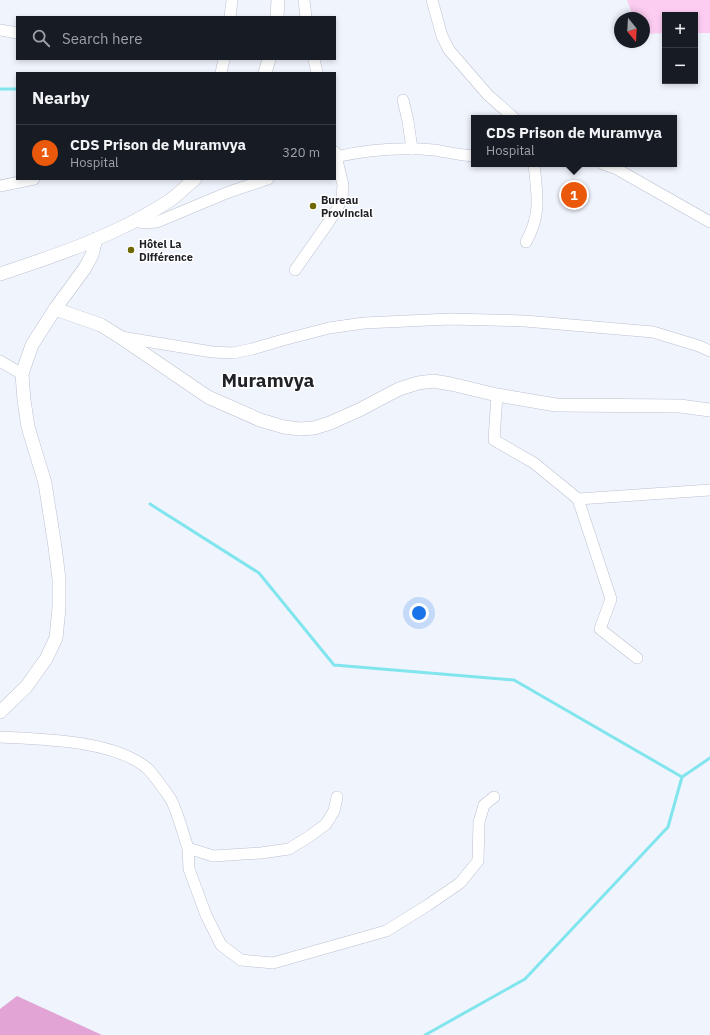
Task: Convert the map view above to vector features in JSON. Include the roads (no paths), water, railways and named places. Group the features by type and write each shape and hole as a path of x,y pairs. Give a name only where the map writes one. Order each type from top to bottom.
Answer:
{"main road":[{"path":"277,16 278,0"},
{"path":"265,72 269,60"},
{"path":"0,274 96,239 134,221 170,200 194,180"},
{"path":"0,712 26,688 46,659 56,638 59,608 59,579 45,483 28,427 22,374 32,345 55,309 85,268 92,255 96,239"},
{"path":"55,309 101,325 208,397 254,417 284,427 300,429 314,428 330,423 359,410 399,389 418,383 433,381 497,395 556,405 680,406 710,410"}],"street":[{"path":"230,16 232,0"},
{"path":"304,0 306,16"},
{"path":"432,0 442,36 449,50 488,95 511,115"},
{"path":"0,30 16,32"},
{"path":"221,72 224,60"},
{"path":"314,60 317,72"},
{"path":"403,100 412,149"},
{"path":"336,155 382,150 412,149 435,150 471,156"},
{"path":"296,270 337,209 342,198 343,185 336,159"},
{"path":"526,242 533,230 537,217 538,201 534,167"},
{"path":"612,167 710,222"},
{"path":"0,186 29,180"},
{"path":"134,221 143,223 157,222 229,192 265,180"},
{"path":"120,337 212,352 233,353 329,328 364,323 450,319 525,321 653,332 699,346 710,351"},
{"path":"0,361 22,374"},
{"path":"497,395 494,440 534,463 578,499 611,599 600,628 637,658"},
{"path":"578,499 710,490"},
{"path":"0,737 56,739 92,745 126,755 148,769 171,800 188,848 189,869 206,915 220,945 240,960 273,963 386,931 428,905 460,883 478,861 479,822 484,804 494,797"},
{"path":"188,848 213,856 261,853 289,849 326,824 334,811 337,797"}],"waterway":[{"path":"0,89 16,89"},
{"path":"150,504 259,573 334,665 514,680 682,777"},
{"path":"425,1035 525,979 668,827 682,777 710,758"}],"place":[{"name":"CDS Prison de Muramvya","path":"574,195"},
{"name":"Bureau Provincial","path":"313,206"},
{"name":"Hôtel La Différence","path":"131,250"}],"district":[{"name":"Muramvya","path":"268,380"}]}
